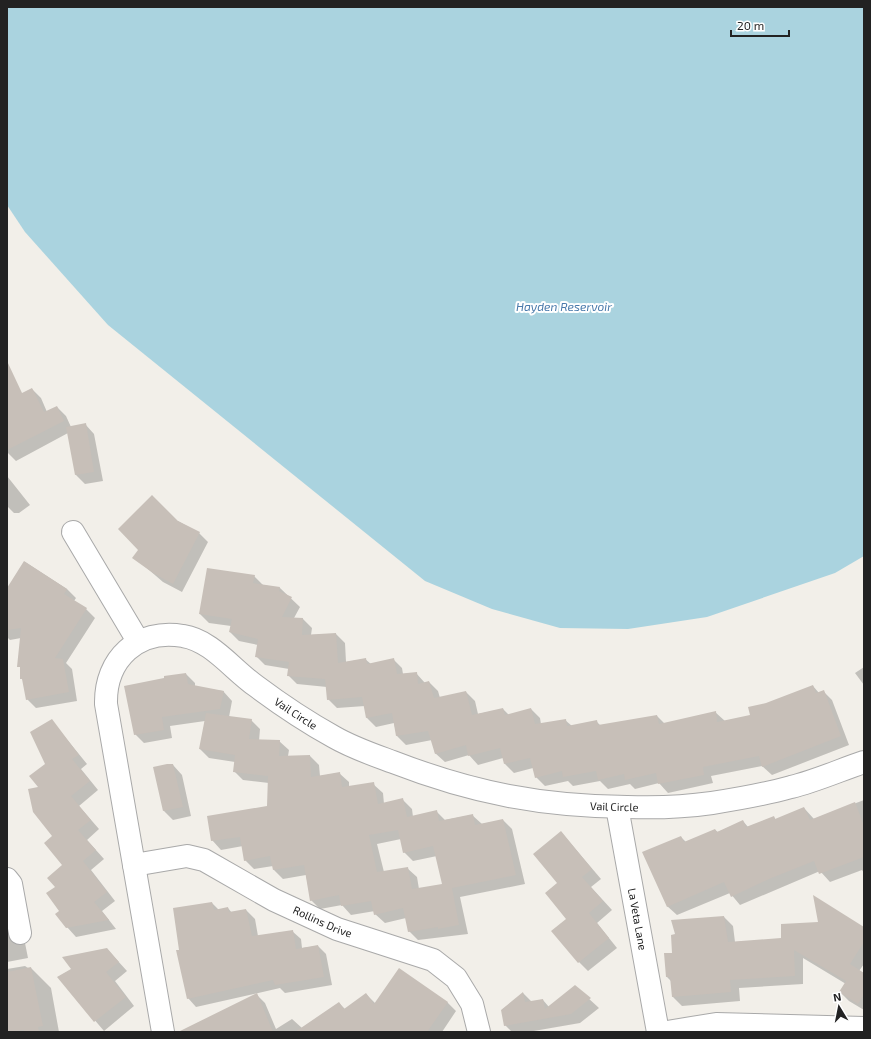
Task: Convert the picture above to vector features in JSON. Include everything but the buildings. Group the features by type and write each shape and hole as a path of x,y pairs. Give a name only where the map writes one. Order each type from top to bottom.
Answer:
{"street":[{"path":"73,532 138,641"},
{"name":"Vail Circle","path":"163,1032 106,704 105,690 114,665 132,645 138,641 163,634 185,636 207,646 255,686 336,738 437,779 507,797 569,806 658,808 711,803 792,787 864,762"},
{"name":"La Veta Lane","path":"617,807 658,1032"},
{"name":"Rollins Drive","path":"134,865 187,856 204,860 274,900 337,928 433,960 456,978 472,1004 479,1032"},
{"path":"7,879 11,884 20,933"},
{"path":"667,1032 716,1024 782,1028 864,1028"}],"water":[{"name":"Hayden Reservoir","path":"7,7 864,7 864,556 835,573 707,617 628,629 560,628 492,609 425,581 108,325 25,232 7,205"}]}
